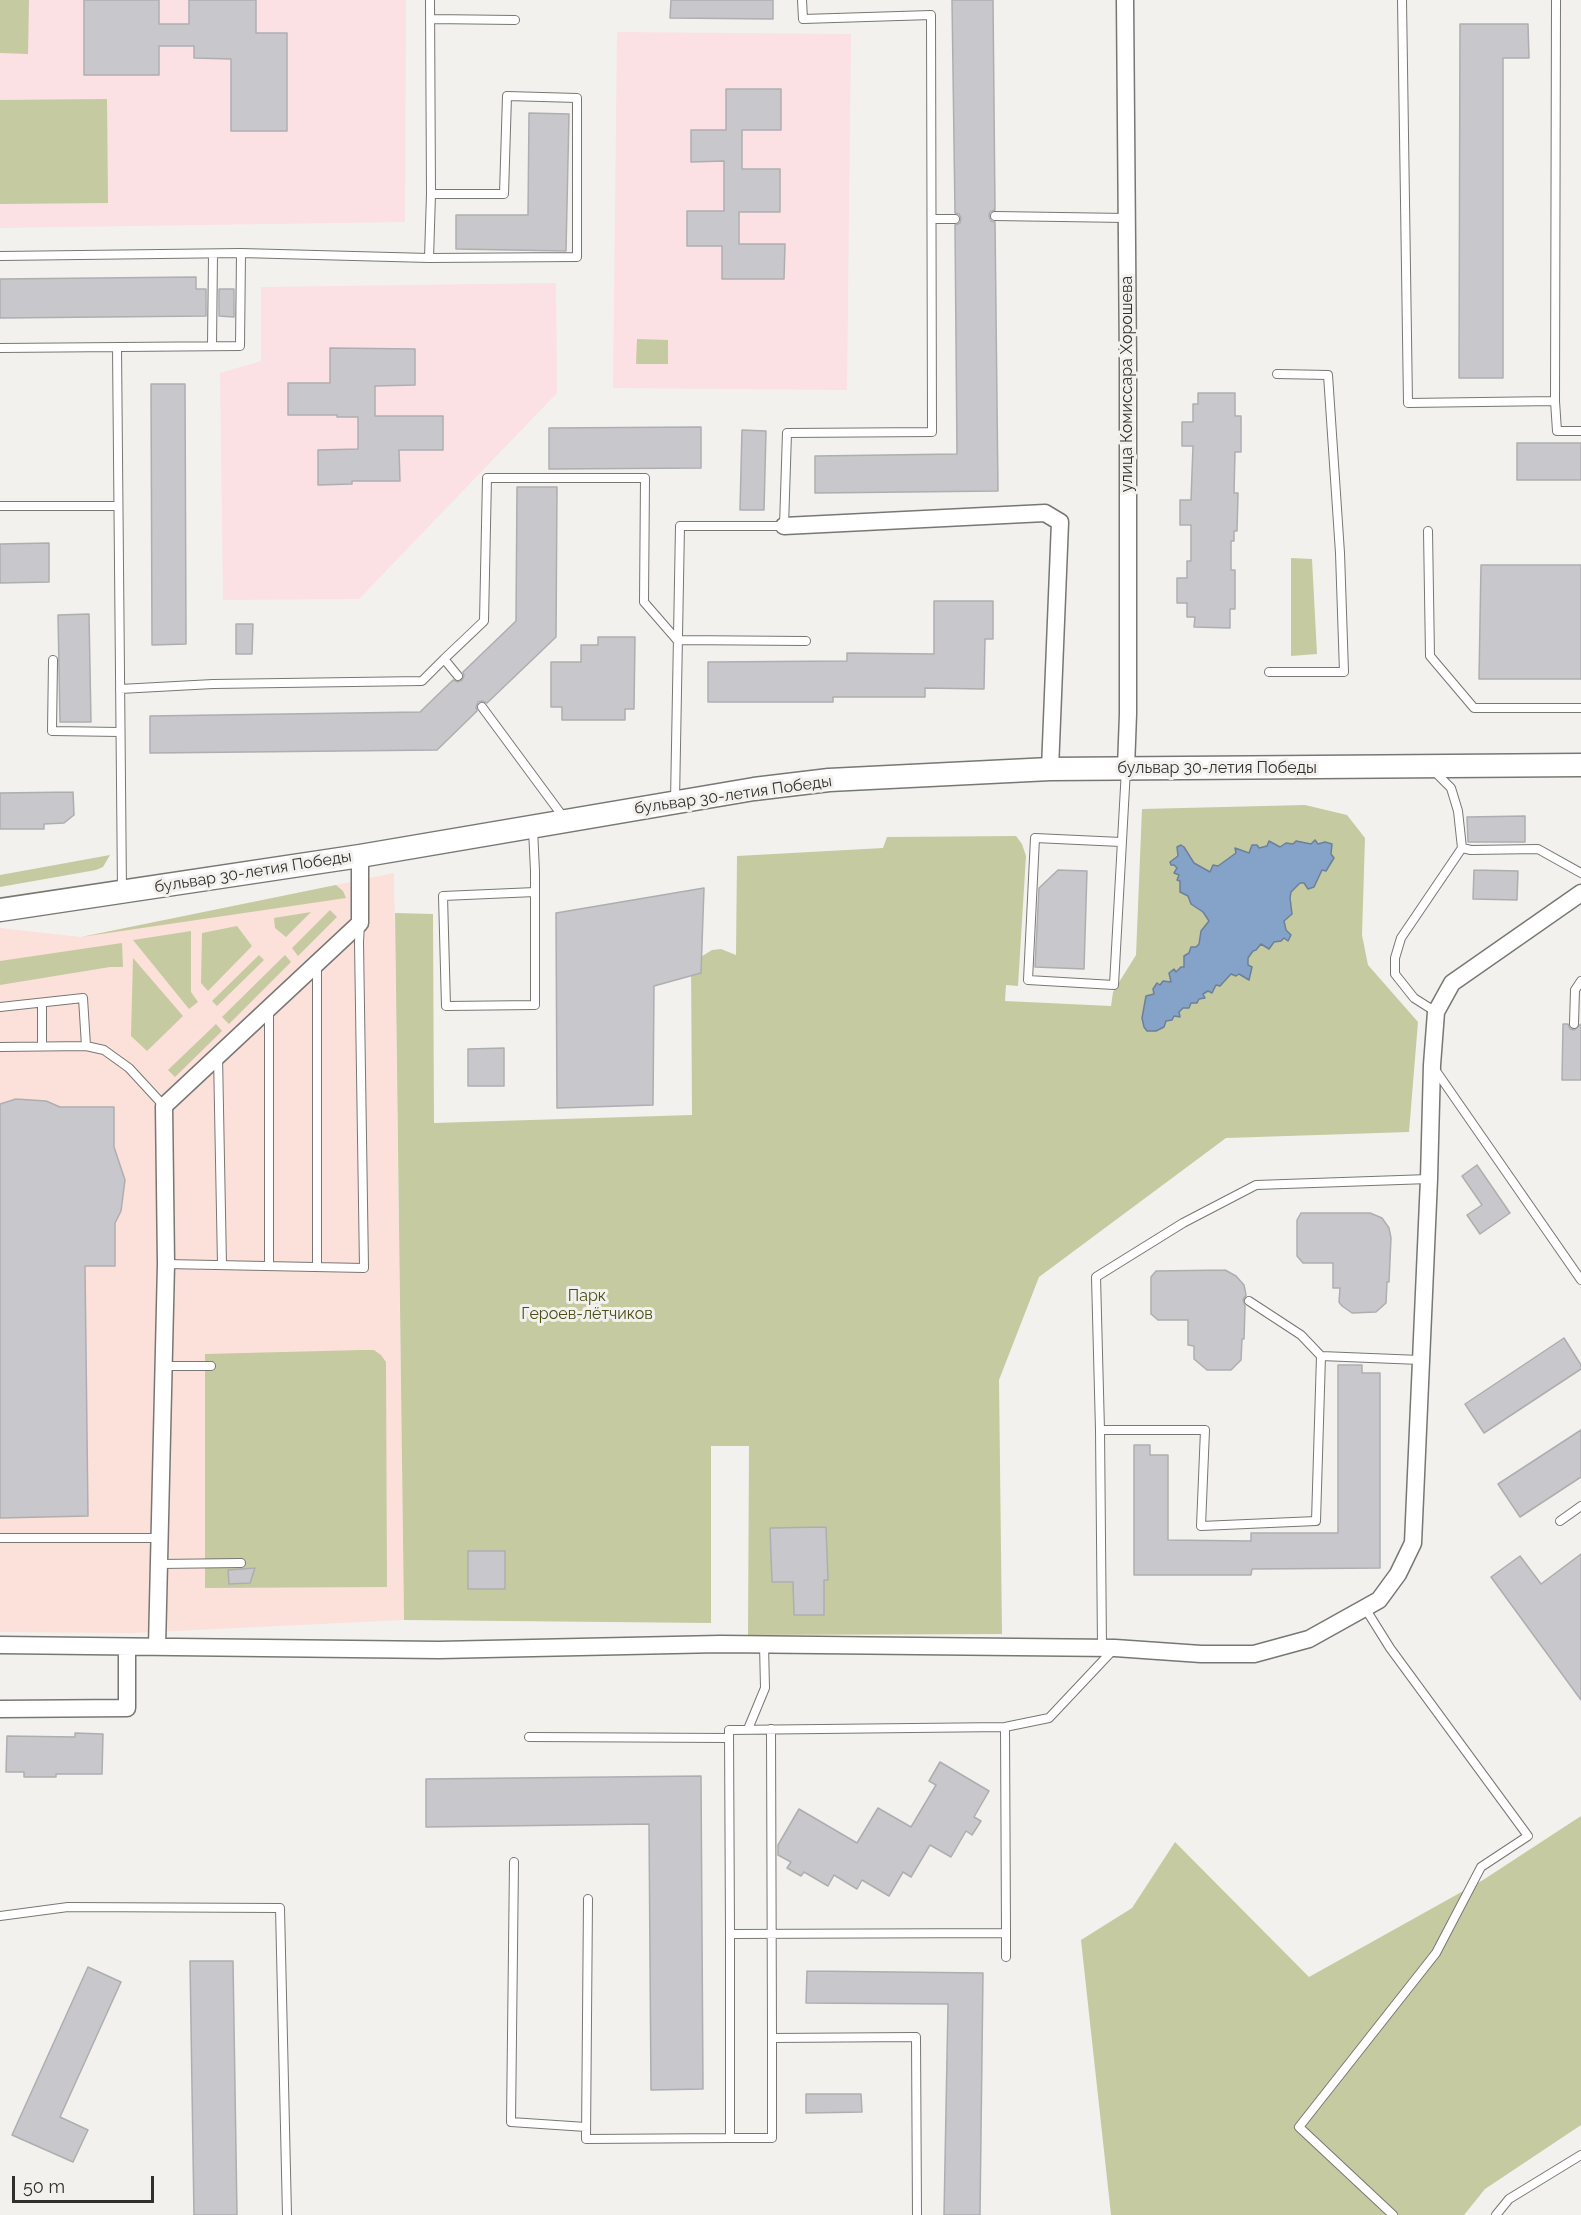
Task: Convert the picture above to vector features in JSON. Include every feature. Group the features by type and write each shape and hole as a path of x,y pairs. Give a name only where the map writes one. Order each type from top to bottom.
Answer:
{"main road":[{"name":"бульвар 30-летия Победы","path":"0,910 360,856 754,789 829,780 1126,768 1581,765"}],"street":[{"name":"улица Комиссара Хорошева","path":"1125,0 1128,366 1126,768"},
{"path":"784,526 1045,513 1060,522 1050,770"},
{"path":"157,1647 166,1264 164,1106 360,924 360,856"},
{"path":"0,1645 439,1650 709,1644 1108,1648 1201,1654 1254,1654 1309,1639 1379,1600 1398,1574 1413,1543 1436,1012 1452,983 1581,893"},
{"path":"0,1709 127,1708 127,1647"}],"lane":[{"path":"429,258 430,0"},
{"path":"675,802 680,526 784,526 787,434 932,432 931,15 802,19 802,0"},
{"path":"1402,0 1408,403 1555,401"},
{"path":"1556,0 1555,401 1557,431 1581,431"},
{"path":"430,19 515,20"},
{"path":"0,256 241,253 429,258 577,257 577,98 507,96 504,194 431,194"},
{"path":"995,216 1126,218"},
{"path":"932,219 955,219"},
{"path":"0,348 240,346 241,253"},
{"path":"212,346 213,254"},
{"path":"117,347 122,892"},
{"path":"1269,672 1344,672 1340,553 1328,375 1277,374"},
{"path":"120,689 213,684 422,681 484,621 487,478 645,478 644,602 677,640 806,641"},
{"path":"0,506 118,506"},
{"path":"1428,531 1430,656 1474,708 1581,708"},
{"path":"444,659 458,676"},
{"path":"53,660 52,731 120,732"},
{"path":"482,707 565,820"},
{"path":"1429,767 1451,788 1458,811 1462,848 1401,938 1395,958 1395,974 1414,998 1436,1012"},
{"path":"1122,842 1035,838 1028,980 1114,985 1122,842 1126,768"},
{"path":"533,825 535,892 535,1005 446,1006 443,896 535,892"},
{"path":"1462,848 1471,850 1538,849 1581,873"},
{"path":"166,1264 364,1268 358,942 360,924"},
{"path":"317,964 317,1267"},
{"path":"1574,1024 1575,990 1581,981"},
{"path":"0,1007 83,998 86,1046"},
{"path":"42,1003 42,1046"},
{"path":"269,1008 269,1266"},
{"path":"0,1047 86,1046 104,1050 129,1068 164,1106"},
{"path":"218,1056 222,1265"},
{"path":"1432,1065 1581,1280"},
{"path":"730,2138 729,1730 1005,1727 1049,1718 1108,1648 1096,1277 1183,1223 1256,1185 1429,1179"},
{"path":"1249,1301 1301,1335 1321,1356 1420,1360"},
{"path":"1100,1430 1205,1430 1201,1526 1316,1521 1321,1356"},
{"path":"164,1366 211,1366"},
{"path":"1560,1521 1581,1506"},
{"path":"0,1538 159,1538"},
{"path":"159,1564 241,1563"},
{"path":"1365,1608 1390,1648 1528,1836 1481,1867 1436,1953 1299,2127 1393,2215"},
{"path":"748,1729 765,1688 764,1645"},
{"path":"1005,1727 1006,1957"},
{"path":"588,1899 586,2139 772,2138 771,1728"},
{"path":"529,1737 729,1738"},
{"path":"514,1862 511,2122 586,2127"},
{"path":"0,1916 68,1906 280,1908 287,2215"},
{"path":"730,1934 1006,1933"},
{"path":"772,2038 916,2037 917,2215"},
{"path":"1496,2215 1509,2199 1581,2155"}],"shaded area":[{"path":"0,0 406,0 405,222 0,228"},
{"path":"617,32 851,34 847,390 613,388"},
{"path":"556,283 557,393 359,599 223,600 220,373 261,361 261,287"},
{"path":"394,873 404,1620 133,1633 0,1632 0,928 81,937"}],"green space":[{"path":"0,0 29,0 28,54 0,53"},
{"path":"107,99 108,203 0,204 0,100"},
{"path":"637,339 668,340 668,364 636,364"},
{"path":"1291,558 1312,559 1317,654 1291,656"},
{"name":"Парк Героев-лётчиков","path":"1305,805 1347,815 1365,838 1362,935 1368,965 1418,1022 1409,1132 1226,1138 1039,1277 999,1380 1002,1634 748,1635 749,1446 711,1446 711,1623 404,1620 395,913 433,914 434,1123 692,1115 691,963 712,950 721,949 736,955 737,856 883,848 887,837 1016,836 1026,856 1018,986 1006,985 1005,1001 1111,1006 1113,992 1136,955 1142,809"},
{"path":"110,855 103,867 96,870 0,887 0,875"},
{"path":"336,885 343,891 346,898 81,937"},
{"path":"330,910 337,917 298,956 292,948"},
{"path":"311,912 286,937 275,928 274,918"},
{"path":"237,926 252,946 208,991 201,983 202,933"},
{"path":"191,931 191,992 198,1002 189,1009 133,940"},
{"path":"122,943 123,967 110,967 0,985 0,961"},
{"path":"259,955 264,960 217,1006 212,1001"},
{"path":"285,955 291,962 229,1024 222,1017"},
{"path":"133,958 183,1016 147,1051 131,1036"},
{"path":"216,1024 222,1031 175,1077 168,1070"},
{"path":"374,1350 386,1362 387,1587 205,1588 205,1354"},
{"path":"1581,1816 1581,2125 1485,2189 1464,2215 1111,2215 1081,1940 1132,1908 1175,1842 1309,1977 1483,1880"}],"water":[{"path":"1315,840 1318,844 1325,842 1332,844 1331,854 1334,858 1326,871 1322,870 1314,887 1308,889 1304,883 1300,883 1291,892 1292,914 1284,921 1286,930 1291,935 1288,941 1284,938 1274,942 1269,949 1261,944 1248,958 1248,965 1252,967 1249,980 1239,974 1236,976 1231,974 1220,986 1216,985 1212,993 1208,991 1203,994 1205,998 1199,999 1197,1003 1191,1003 1189,1008 1183,1008 1179,1012 1180,1017 1174,1016 1172,1020 1166,1021 1164,1027 1156,1031 1147,1031 1142,1018 1146,996 1154,994 1153,989 1157,983 1160,985 1163,981 1171,982 1169,973 1174,969 1176,972 1184,967 1184,956 1189,953 1191,947 1199,944 1201,931 1209,921 1203,912 1191,904 1188,896 1180,892 1180,881 1177,880 1179,875 1174,873 1177,868 1170,862 1178,856 1177,847 1181,845 1184,847 1194,863 1210,872 1213,865 1218,866 1236,853 1235,848 1249,853 1252,845 1257,845 1259,848 1267,846 1269,841 1280,847 1296,841 1311,844"}],"building":[{"path":"84,0 159,0 159,24 189,24 189,0 256,0 256,33 287,33 287,131 231,131 231,59 194,58 194,46 159,46 159,75 84,75"},
{"path":"671,0 773,0 773,19 670,18"},
{"path":"952,0 993,0 995,210 990,212 989,216 991,221 995,222 998,491 815,493 815,456 957,454 955,225 960,223 961,218 955,213"},
{"path":"1460,24 1528,24 1529,58 1503,58 1503,378 1459,378"},
{"path":"726,89 781,89 781,130 742,130 742,169 780,169 780,212 739,212 739,244 785,244 784,279 722,279 722,246 687,246 687,211 724,211 724,161 691,162 691,130 726,130"},
{"path":"529,113 569,114 566,251 456,249 456,215 528,215"},
{"path":"196,277 196,289 206,289 206,316 0,318 0,279"},
{"path":"219,289 234,289 234,317 219,316"},
{"path":"330,348 415,349 415,385 375,386 375,416 443,416 443,450 399,450 400,481 352,481 352,484 318,485 318,450 358,449 358,417 288,415 288,383 330,383"},
{"path":"151,384 185,384 186,644 152,645"},
{"path":"1198,393 1235,393 1235,416 1241,416 1241,452 1235,452 1234,493 1238,493 1237,531 1234,531 1234,541 1231,541 1231,570 1235,570 1235,609 1230,609 1230,628 1194,627 1195,617 1187,617 1187,603 1177,603 1177,578 1187,578 1187,561 1191,561 1191,525 1180,525 1180,500 1191,500 1193,446 1182,446 1182,422 1193,422 1193,404 1198,404"},
{"path":"701,427 701,468 549,469 549,428"},
{"path":"742,430 766,431 764,510 740,510"},
{"path":"1517,443 1581,443 1581,480 1517,480"},
{"path":"517,487 557,487 556,637 487,703 478,702 477,711 437,750 150,753 150,716 420,712 453,680 458,682 462,680 463,672 516,621"},
{"path":"49,543 49,582 0,583 0,544"},
{"path":"1481,565 1581,565 1581,679 1479,679"},
{"path":"934,601 993,601 993,639 985,639 984,689 925,688 925,697 833,697 833,702 708,702 708,662 847,661 847,653 934,654"},
{"path":"89,614 91,722 60,722 58,615"},
{"path":"236,624 253,624 252,654 236,654"},
{"path":"598,637 635,637 634,709 625,709 625,720 562,720 562,707 551,707 551,662 581,662 581,645 598,645"},
{"path":"73,792 74,815 64,823 44,824 44,829 0,829 0,793"},
{"path":"1525,816 1525,842 1468,842 1467,817"},
{"path":"1058,870 1087,871 1084,969 1035,967 1039,888"},
{"path":"1474,870 1518,871 1517,900 1473,899"},
{"path":"704,888 701,973 654,986 653,1105 557,1108 556,913"},
{"path":"1563,1024 1568,1024 1570,1029 1574,1030 1581,1024 1581,1080 1562,1080"},
{"path":"504,1048 504,1086 468,1086 468,1049"},
{"path":"16,1099 46,1101 60,1107 114,1107 114,1147 125,1180 121,1211 115,1223 115,1266 85,1266 88,1516 0,1518 0,1104"},
{"path":"1477,1165 1510,1213 1480,1234 1467,1215 1482,1205 1462,1176"},
{"path":"1301,1213 1370,1213 1382,1218 1389,1228 1391,1238 1389,1282 1387,1282 1386,1303 1376,1312 1352,1313 1342,1306 1339,1302 1340,1288 1333,1288 1333,1263 1303,1263 1297,1256 1297,1220"},
{"path":"1225,1270 1236,1276 1244,1285 1246,1295 1243,1300 1245,1306 1244,1339 1242,1339 1241,1360 1231,1370 1207,1370 1194,1359 1194,1346 1188,1345 1188,1320 1158,1320 1151,1314 1151,1277 1156,1271"},
{"path":"1564,1338 1581,1365 1581,1369 1484,1433 1465,1404"},
{"path":"1338,1365 1362,1365 1362,1373 1380,1373 1380,1568 1252,1569 1251,1575 1134,1575 1134,1445 1150,1445 1150,1455 1168,1455 1168,1540 1251,1541 1251,1533 1338,1533"},
{"path":"1581,1430 1581,1477 1520,1517 1498,1484"},
{"path":"826,1527 828,1580 824,1580 824,1615 794,1615 793,1582 772,1582 770,1528"},
{"path":"468,1551 505,1551 505,1589 468,1589"},
{"path":"1581,1554 1581,1700 1491,1577 1520,1556 1541,1584"},
{"path":"255,1568 250,1583 229,1584 228,1570"},
{"path":"75,1733 103,1734 102,1774 24,1777 24,1772 6,1772 7,1736 75,1737"},
{"path":"940,1762 989,1791 974,1817 981,1821 972,1835 966,1831 951,1857 930,1845 911,1877 903,1872 889,1896 862,1880 857,1889 834,1875 828,1886 804,1872 801,1876 787,1868 791,1862 778,1855 778,1845 799,1809 857,1843 878,1808 911,1827 936,1785 929,1781"},
{"path":"701,1776 703,2089 651,2090 649,1824 426,1827 426,1779"},
{"path":"190,1961 233,1961 237,2215 194,2215"},
{"path":"88,1967 121,1982 60,2117 88,2130 73,2162 12,2135"},
{"path":"807,1971 983,1973 980,2215 944,2215 948,2004 806,2003"},
{"path":"806,2094 861,2094 862,2112 806,2113"}]}
